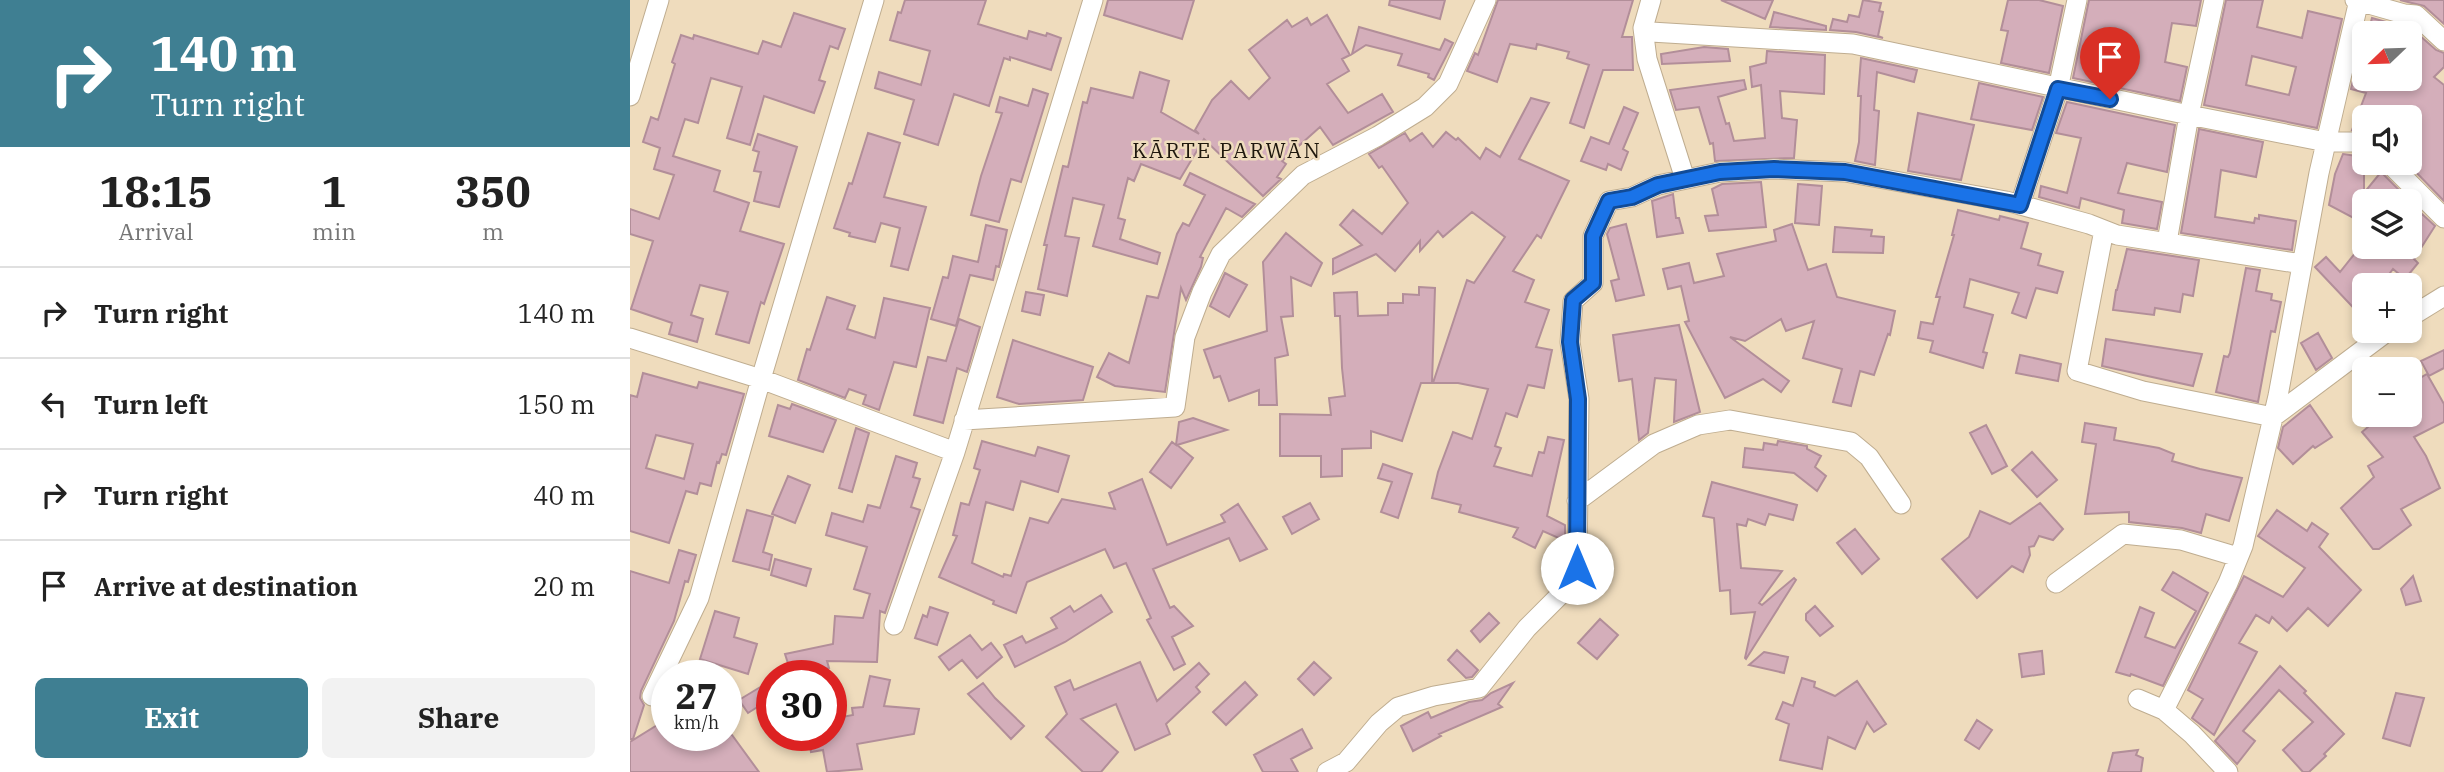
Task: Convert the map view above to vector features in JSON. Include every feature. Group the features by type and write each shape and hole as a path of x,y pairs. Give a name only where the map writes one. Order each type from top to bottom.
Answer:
{"street":[{"path":"630,96 659,0"},
{"path":"669,660 699,598 874,0"},
{"path":"894,625 956,452 1093,0"},
{"path":"964,420 1175,407 1185,337 1202,292 1222,254 1303,175 1378,136 1425,107 1448,85 1486,0"},
{"path":"1651,0 1643,28 1647,59 1685,179"},
{"path":"2020,205 2058,89 2077,0"},
{"path":"2167,242 2189,115 2214,0"},
{"path":"2164,710 2228,583 2243,546 2273,416 2326,142 2358,0 2404,14 2420,7 2444,41"},
{"path":"1643,28 1651,32 1853,44 2058,89 2326,142 2352,142"},
{"path":"1327,772 1346,762 1379,723 1398,707 1434,696 1479,688 1527,628 1563,592 1577,568 1578,399 1570,342 1573,300 1593,283 1593,236 1609,201 1632,197 1658,185 1720,172 1774,169 1845,172 2020,205 2117,235 2302,264"},
{"path":"2401,175 2444,218"},
{"path":"2104,230 2077,371 2143,391 2273,416 2372,343"},
{"path":"2422,310 2444,296"},
{"path":"630,338 761,379 956,452"},
{"path":"1577,501 1654,444 1698,425 1730,420 1851,442 1869,457 1901,504"},
{"path":"2056,583 2123,534 2180,540 2238,557"},
{"path":"2138,699 2164,710 2192,734 2228,772"}],"building":[{"path":"905,0 986,0 978,24 1027,39 1029,31 1061,38 1051,70 1010,57 1010,60 1004,58 989,106 954,94 938,145 904,134 914,100 875,88 879,72 921,85 930,51 890,40 898,12 901,13"},
{"path":"1108,0 1194,0 1182,39 1104,15"},
{"path":"1390,0 1445,0 1440,19 1389,5"},
{"path":"1498,0 1633,0 1622,37 1632,37 1633,70 1603,70 1584,128 1570,123 1589,65 1567,58 1569,52 1537,44 1536,49 1510,44 1497,82 1467,71 1475,53 1478,55"},
{"path":"1721,0 1773,0 1765,19"},
{"path":"1863,0 1881,3 1879,11 1883,12 1878,36 1883,38 1830,30 1833,19 1847,22 1849,15 1859,17"},
{"path":"2008,0 2039,0 2063,6 2049,73 2001,63 2008,31 2001,30"},
{"path":"2089,0 2201,0 2196,26 2172,23 2165,62 2187,67 2180,101 2073,78"},
{"path":"2226,0 2263,0 2257,27 2302,38 2308,11 2342,19 2317,128 2204,105","holes":["2252,56 2296,67 2289,95 2246,85"]},
{"path":"2400,0 2444,0 2444,24 2424,6"},
{"path":"1774,12 1826,26 1826,30 1770,27"},
{"path":"794,13 845,29 838,49 830,46 819,80 825,82 814,113 764,96 750,145 727,138 742,87 711,78 698,123 685,119 673,156 720,171 714,191 749,203 740,231 784,244 764,304 761,302 749,343 716,334 728,292 700,285 691,315 703,319 697,342 669,334 672,323 631,309 653,241 630,234 630,209 659,219 674,175 654,169 660,148 643,142 651,117 658,120 681,35 693,39 694,35 758,54 763,41 781,47"},
{"path":"1327,15 1350,55 1342,59 1349,71 1327,84 1348,113 1382,94 1393,112 1333,145 1320,127 1282,161 1286,164 1277,177 1281,179 1263,196 1204,139 1180,179 1141,164 1134,181 1128,178 1118,218 1125,220 1120,239 1160,253 1157,264 1093,246 1104,205 1073,198 1065,236 1079,238 1067,296 1038,289 1047,245 1044,245 1063,166 1068,167 1083,102 1087,103 1091,88 1133,98 1140,72 1169,81 1161,112 1199,134 1195,130 1212,100 1231,81 1249,99 1270,78 1249,50 1287,20 1292,27 1307,18 1311,25"},
{"path":"1359,27 1440,50 1445,39 1453,43 1434,80 1428,77 1429,74 1398,65 1402,54 1366,45 1352,54"},
{"path":"2422,38 2436,50 2444,53 2444,67 2434,77 2444,85 2444,201 2419,175 2422,175 2422,105 2361,105 2366,93 2358,91 2422,91"},
{"path":"1704,47 1728,49 1730,61 1662,64 1661,54"},
{"path":"1767,51 1825,55 1824,94 1780,91 1782,118 1797,120 1794,158 1715,161 1713,143 1710,144 1699,107 1676,110 1670,90 1744,80 1746,89 1718,97 1726,124 1729,123 1734,141 1765,138 1761,85 1752,87 1750,67 1766,63"},
{"path":"1861,58 1917,70 1914,82 1877,72 1874,110 1879,111 1875,165 1855,161 1859,142"},
{"path":"1979,83 2043,97 2032,130 1971,119"},
{"path":"1033,89 1048,94 1021,182 1011,179 999,222 971,215 1002,113 996,112 1000,97 1028,106"},
{"path":"1531,98 1549,103 1519,159 1569,181 1541,238 1537,235 1513,271 1534,280 1525,302 1549,310 1536,347 1552,350 1544,388 1528,385 1517,417 1506,413 1495,446 1501,448 1494,466 1532,476 1539,452 1544,453 1548,437 1564,440 1547,516 1565,525 1565,535 1563,540 1543,531 1535,548 1513,537 1518,528 1459,512 1461,505 1432,498 1438,472 1453,432 1472,439 1488,389 1458,383 1433,383 1467,280 1474,283 1505,237 1472,212 1443,237 1438,231 1420,251 1420,241 1395,271 1376,254 1333,274 1333,259 1362,245 1340,225 1353,210 1382,234 1408,203 1382,166 1379,168 1369,154 1405,133 1410,141 1422,133 1433,147 1446,132 1456,140 1458,138 1480,159 1486,148 1500,157"},
{"path":"2067,102 2175,125 2167,172 2127,163 2118,193 2162,202 2157,229 2122,223 2124,210 2081,198 2079,208 2039,197 2041,186 2067,193 2081,138 2056,133"},
{"path":"1624,107 1638,113 1623,149 1628,152 1621,170 1608,164 1606,170 1581,161 1591,137 1609,144"},
{"path":"1918,113 1974,125 1961,180 1908,171"},
{"path":"2199,129 2263,142 2256,177 2221,170 2215,217 2254,223 2255,218 2259,219 2259,215 2296,221 2292,250 2181,233"},
{"path":"868,133 900,143 884,197 926,207 908,270 891,266 900,228 881,223 875,242 849,236 850,233 834,228 849,183 852,184"},
{"path":"758,134 797,147 779,207 754,201 761,172 754,171 759,152 753,150"},
{"path":"2343,154 2352,155 2352,175 2364,175 2364,189 2352,189 2352,217 2329,205 2335,174"},
{"path":"1190,173 1255,204 1242,217 1226,208 1200,257 1203,258 1201,267 1186,300 1181,288 1165,392 1115,386 1097,377 1109,353 1129,363 1147,296 1158,298 1177,234 1183,223 1189,226 1205,195 1184,185"},
{"path":"2379,175 2384,175 2398,189 2367,189"},
{"path":"1761,182 1766,227 1709,231 1705,216 1718,215 1712,189 1722,184"},
{"path":"1798,184 1822,186 1819,225 1795,223"},
{"path":"1673,194 1676,218 1679,218 1683,233 1657,237 1652,201"},
{"path":"1958,210 1999,220 2000,216 2028,223 2021,248 2041,254 2038,265 2063,272 2057,293 2036,288 2026,318 2012,313 2019,293 1970,279 1964,307 1993,315 1983,352 1987,353 1983,368 1930,352 1933,341 1918,338 1921,322 1933,324 1940,297 1936,297 1954,235"},
{"path":"2422,214 2435,226 2422,246"},
{"path":"1626,224 1644,295 1616,301 1611,281 1619,279 1607,234 1610,228"},
{"path":"1792,224 1808,270 1826,264 1837,297 1895,311 1890,335 1888,334 1874,375 1860,371 1851,406 1833,402 1842,369 1803,358 1814,321 1786,331 1781,319 1745,341 1730,337 1789,381 1781,392 1763,379 1725,398 1685,322 1689,321 1681,286 1668,289 1663,269 1689,263 1694,283 1724,276 1717,254 1776,241 1774,230"},
{"path":"986,225 1007,230 999,267 996,266 993,280 970,275 956,326 931,319 943,277 948,278 953,256 978,262"},
{"path":"1835,227 1872,230 1871,236 1884,237 1883,253 1833,252"},
{"path":"1286,233 1322,263 1311,286 1291,277 1293,316 1281,317 1288,355 1275,358 1277,405 1259,405 1259,390 1229,401 1220,376 1214,378 1204,350 1267,331 1263,262"},
{"path":"2127,249 2199,260 2193,296 2183,294 2180,312 2155,308 2154,315 2113,310"},
{"path":"2326,257 2340,272 2352,257 2414,259 2418,263 2410,273 2398,273 2393,269 2390,273 2352,273 2352,306 2315,267"},
{"path":"2246,268 2260,270 2256,291 2272,294 2271,300 2281,302 2275,332 2271,331 2258,402 2216,392 2224,356 2228,357 2230,353"},
{"path":"1225,273 1247,285 1229,317 1210,306"},
{"path":"1419,287 1435,288 1432,383 1421,383 1402,441 1371,431 1371,448 1342,449 1342,476 1321,477 1321,456 1280,456 1280,414 1331,415 1329,398 1345,396 1340,316 1335,316 1334,293 1357,292 1358,316 1388,315 1388,303 1403,303 1403,294 1419,295"},
{"path":"1026,292 1044,295 1040,315 1022,311"},
{"path":"827,297 855,306 847,329 875,338 884,298 930,308 916,367 894,362 879,410 863,404 866,395 849,389 845,398 798,380"},
{"path":"959,319 980,327 967,372 957,368 943,423 914,415 928,357 946,361"},
{"path":"1679,325 1700,412 1674,422 1676,380 1655,378 1648,433 1639,440 1632,379 1619,381 1613,335"},
{"path":"2318,333 2332,358 2316,370 2301,343"},
{"path":"2106,339 2202,354 2193,386 2102,366"},
{"path":"1013,340 1093,367 1083,400 1019,404 997,397"},
{"path":"2444,350 2444,368 2429,376 2422,361"},
{"path":"2020,355 2061,364 2058,381 2016,373"},
{"path":"643,373 697,388 699,382 744,394 726,455 722,454 719,463 717,462 711,486 700,483 697,494 686,491 669,543 630,531 630,395 637,397","holes":["656,435 693,444 684,479 646,468"]},
{"path":"2427,374 2444,404 2444,422 2414,437 2440,488 2401,509 2411,525 2379,549 2373,549 2341,508 2374,477 2368,466 2383,457 2362,432 2368,427 2422,427 2422,377"},
{"path":"792,404 836,420 823,452 769,436 778,405 790,409"},
{"path":"2310,405 2332,437 2315,448 2313,446 2293,464 2278,448 2283,427"},
{"path":"1193,418 1227,430 1177,445 1193,458 1171,488 1150,472 1172,442 1176,445 1179,422"},
{"path":"2085,423 2116,428 2114,440 2159,448 2174,454 2172,461 2242,478 2229,521 2206,514 2201,533 2129,522 2129,512 2085,514 2096,444 2082,442"},
{"path":"1986,425 2007,466 1992,474 1970,433"},
{"path":"856,428 869,433 852,492 839,488"},
{"path":"982,441 1035,456 1038,447 1069,456 1058,492 1021,481 1013,510 986,502 972,563 1003,577 1004,574 1011,576 1030,518 1048,523 1062,499 1115,509 1109,493 1142,479 1167,545 1225,522 1221,515 1238,504 1267,549 1240,561 1229,538 1153,569 1170,608 1174,606 1193,626 1172,637 1185,664 1174,670 1147,620 1151,618 1126,563 1114,568 1105,549 1027,582 1016,613 939,577 957,536 953,535 961,503 969,505 980,470 974,468"},
{"path":"1778,441 1807,446 1807,449 1821,456 1815,467 1826,476 1817,491 1794,473 1743,467 1745,448 1763,450 1764,443 1777,445"},
{"path":"2032,452 2057,480 2037,497 2012,470"},
{"path":"896,456 917,463 913,477 920,479 911,507 920,510 885,613 880,611 877,662 787,660 785,654 833,644 835,616 863,618 870,594 854,589 867,547 826,535 832,513 863,522 868,505 880,508"},
{"path":"1383,464 1412,474 1398,518 1381,512 1392,482 1378,478"},
{"path":"788,476 810,485 795,523 772,514"},
{"path":"1712,482 1797,505 1793,520 1769,514 1765,525 1748,519 1746,526 1737,524 1741,568 1782,571 1759,603 1762,605 1794,578 1796,580 1746,659 1755,612 1731,614 1730,590 1720,591 1714,518 1703,516"},
{"path":"1310,503 1319,519 1292,534 1283,517"},
{"path":"2040,503 2063,529 2053,540 2039,536 2034,546 2029,547 2030,555 2023,572 2012,566 1977,598 1942,559 1969,537 1980,511 2010,524"},
{"path":"747,510 773,517 763,552 772,555 769,570 733,561"},
{"path":"2277,510 2307,531 2312,523 2328,534 2319,547 2361,590 2328,626 2308,608 2287,631 2272,617 2269,623 2256,615 2239,643 2257,652 2214,735 2192,718 2203,699 2188,690 2244,576 2283,597 2305,568 2258,536"},
{"path":"1855,529 1879,559 1862,574 1837,543"},
{"path":"679,550 696,555 688,582 685,581 674,621 656,660 651,660 651,670 641,691 640,698 644,705 633,739 630,739 630,571 669,583"},
{"path":"775,559 811,569 806,586 771,575"},
{"path":"2173,572 2208,593 2163,686 2131,674 2130,676 2116,672 2140,607 2154,613 2145,637 2175,648 2196,611 2162,590"},
{"path":"2413,576 2421,601 2406,605 2401,589"},
{"path":"1101,595 1112,612 1065,642 1015,667 1004,645 1022,636 1026,643 1057,628 1051,618 1070,606 1074,612"},
{"path":"1815,606 1833,626 1820,636 1806,620 1806,614"},
{"path":"930,607 948,613 937,645 915,638 923,615 927,617"},
{"path":"715,611 739,618 734,637 757,644 748,674 742,672 742,660 700,659"},
{"path":"1489,613 1499,623 1480,642 1471,631"},
{"path":"1600,619 1618,635 1597,659 1578,643"},
{"path":"970,635 982,650 991,643 1002,657 977,678 962,660 949,670 939,657"},
{"path":"1457,650 1478,670 1472,677 1466,678 1448,660"},
{"path":"2042,651 2044,674 2022,677 2019,654"},
{"path":"1764,652 1788,657 1784,673 1749,665"},
{"path":"1140,662 1157,701 1199,663 1209,674 1196,687 1200,692 1166,724 1170,734 1135,750 1116,704 1081,719 1118,752 1101,772 1083,772 1046,737 1067,714 1055,687 1070,680 1074,690"},
{"path":"1314,662 1331,678 1314,695 1298,679"},
{"path":"2280,666 2344,734 2309,772 2303,772 2283,750 2313,722 2279,690 2243,731 2255,741 2237,764 2215,741"},
{"path":"870,676 890,680 884,706 919,709 914,734 857,744 862,769 827,772 823,751 847,751 847,716 853,715 852,708 863,707"},
{"path":"1802,678 1815,682 1814,687 1835,696 1857,681 1886,724 1874,732 1867,722 1855,749 1828,737 1822,769 1780,760 1789,724 1776,719 1783,702 1793,706"},
{"path":"1245,682 1257,695 1226,725 1213,712"},
{"path":"983,683 1024,726 1011,739 968,694"},
{"path":"1513,683 1498,704 1502,707 1439,734 1441,736 1413,751 1401,726 1428,712 1431,718 1469,702 1482,700"},
{"path":"756,690 756,708 748,713 742,704 742,698"},
{"path":"2396,693 2424,698 2410,746 2383,738"},
{"path":"1977,720 1992,730 1979,749 1965,740"},
{"path":"651,729 651,751 742,751 742,749 759,772 630,772 630,742"},
{"path":"1302,729 1312,748 1291,759 1298,772 1263,772 1254,755"},
{"path":"2138,750 2136,755 2143,758 2141,772 2108,772 2113,753"}],"district":[{"name":"KĀRTE PARWĀN","path":"1227,150"}],"route":[{"path":"1577,568 1578,399 1570,342 1573,300 1593,283 1593,236 1609,201 1632,197 1658,185 1720,172 1774,169 1845,172 2020,205 2058,89 2110,99"}]}
